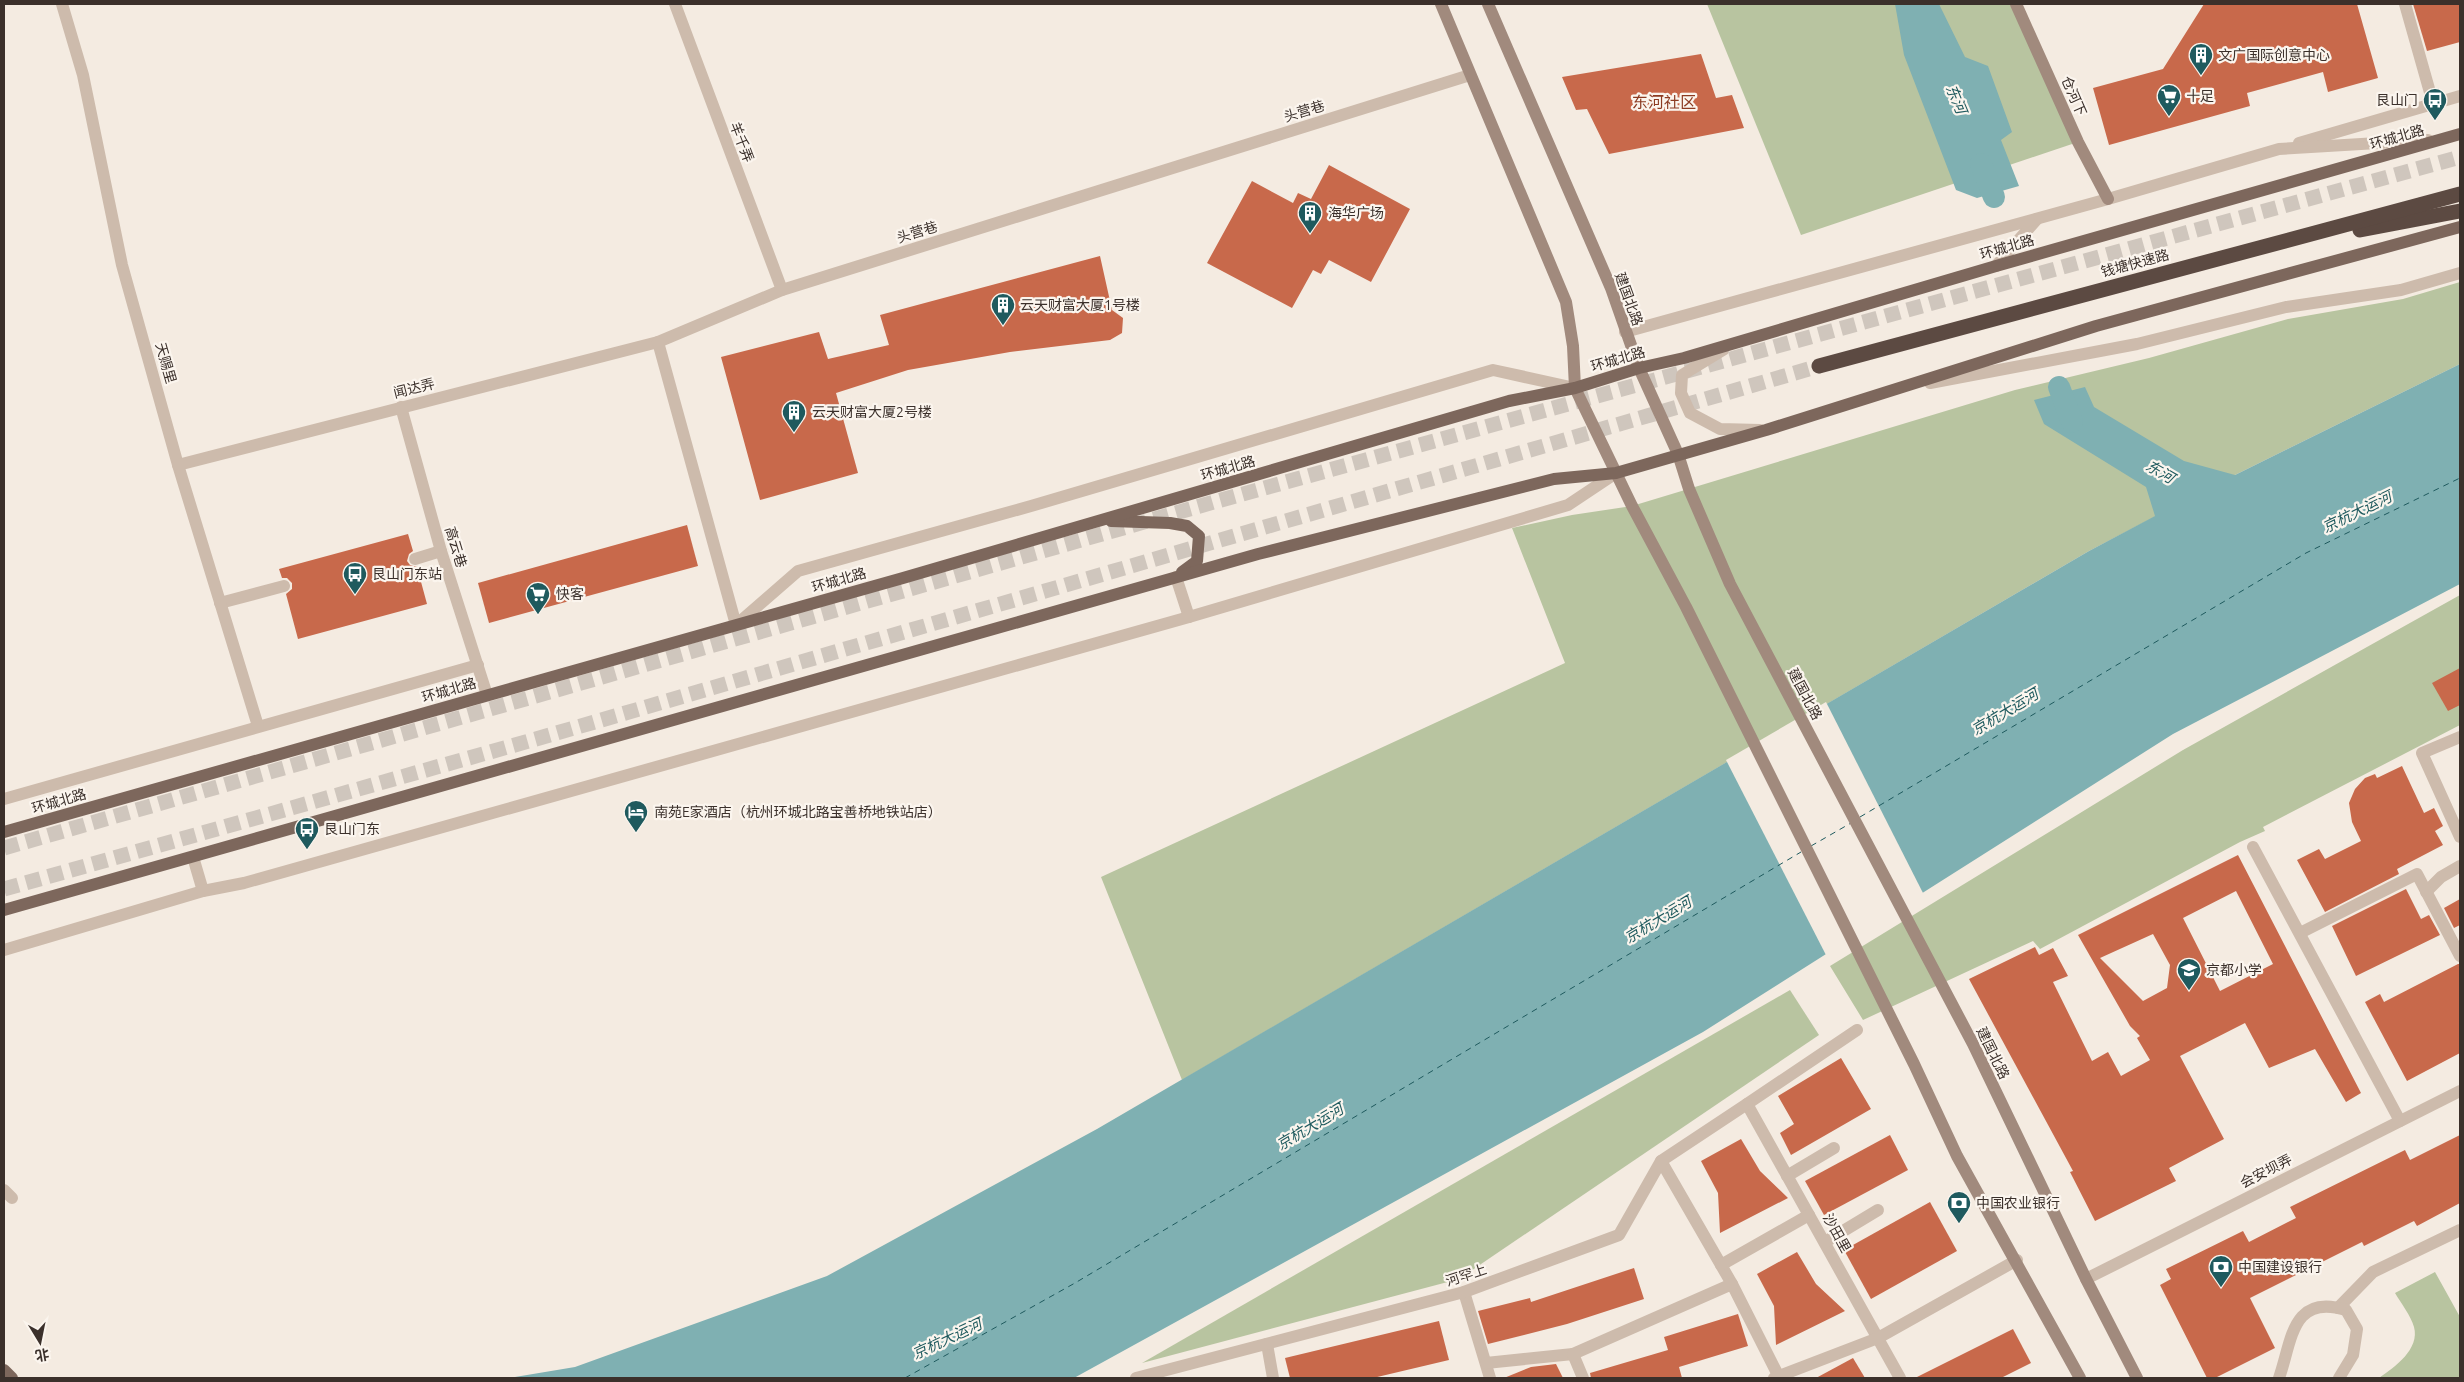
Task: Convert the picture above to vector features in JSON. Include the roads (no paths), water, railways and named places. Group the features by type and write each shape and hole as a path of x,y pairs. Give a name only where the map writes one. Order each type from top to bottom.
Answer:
{"highway":[{"name":"钱塘快速路","path":"1819,366 2460,194"},
{"path":"2224,256 2460,211"}],"main road":[{"path":"1441,4 1566,302 1573,346 1576,388 1616,473 1686,607 1914,1064 1957,1156 2017,1260 2080,1378"},
{"name":"建国北路","path":"1488,4 1611,288 1638,368 1678,454 1689,490 1730,584 1972,1044 2086,1279 2137,1378"},
{"name":"仓河下","path":"2016,4 2078,142 2108,199"},
{"name":"环城北路","path":"4,832 1100,521 1509,401 1576,388 1638,368 1684,358 1743,339 2460,134"},
{"path":"4,910 1258,554 1554,479 1616,473 1766,430 2096,326 2460,227"},
{"path":"1100,521 1170,523 1187,526 1199,536 1197,561 1176,577"},
{"path":"4,1370 12,1378"}],"street":[{"name":"天赐里","path":"62,4 83,75 122,264 178,464 258,726"},
{"name":"羊千弄","path":"675,4 782,290"},
{"path":"2405,4 2433,103"},
{"name":"头营巷","path":"658,342 782,290 1470,75"},
{"path":"1625,332 2108,199 2460,96"},
{"path":"2279,149 2443,139"},
{"path":"1996,266 2037,219"},
{"path":"1893,390 2137,344 2286,307 2401,290 2460,273"},
{"path":"1743,339 1705,359 1682,375 1681,393 1690,413 1720,429 1766,430"},
{"name":"闻达弄","path":"178,464 658,342"},
{"path":"658,342 736,624 798,571 1031,506 1494,370 1576,388"},
{"name":"高云巷","path":"402,407 442,551 487,695"},
{"path":"4,950 203,891 253,880 1189,617 1568,505 1616,473"},
{"path":"415,559 442,551"},
{"path":"1176,577 1189,617"},
{"path":"220,603 284,586"},
{"path":"4,799 478,664"},
{"path":"2460,738 2422,753 2460,837"},
{"path":"2254,847 2400,1121"},
{"path":"193,857 203,891"},
{"path":"2426,892 2441,878 2460,866"},
{"path":"2300,933 2417,874 2460,956"},
{"name":"河罕上","path":"1136,1378 1464,1292 1620,1236 1661,1161 1857,1030"},
{"name":"会安坝弄","path":"2086,1279 2460,1091"},
{"name":"沙田里","path":"1746,1104 1900,1378"},
{"path":"1788,1176 1834,1148"},
{"path":"1661,1161 1732,1284 1777,1377 1878,1338 2017,1260"},
{"path":"1825,1242 1878,1210"},
{"path":"1721,1265 1809,1215"},
{"path":"2338,1308 2373,1272 2460,1230"},
{"path":"1486,1363 1572,1354 1732,1284"},
{"path":"1464,1292 1490,1378"},
{"path":"2278,1378 2285,1361 2292,1330 2303,1314 2325,1306 2346,1310 2357,1329 2353,1355 2339,1378"},
{"path":"1267,1344 1273,1378"},
{"path":"1572,1354 1583,1378"}],"water":[{"path":"1895,4 1939,4 1965,57 1988,66 2012,132 2001,140 2019,186 1977,198 1956,190 1904,55"},
{"name":"京杭大运河","path":"2460,364 2460,584 2173,734 1703,1032 1074,1378 509,1378 575,1367 827,1276 1097,1129 2089,551 2155,516 2146,487 2044,424 2034,400 2085,387 2094,407 2184,461 2235,475"}],"waterway":[{"name":"东河","path":"1981,164 1994,197"},
{"name":"东河","path":"2059,387 2072,422"}],"tunnel":[{"path":"4,848 1214,502 2460,157"},
{"path":"4,889 536,739 1819,366"}],"place":[{"name":"文广国际创意中心","path":"2201,76"},
{"name":"十足","path":"2169,117"},
{"name":"艮山门","path":"2435,121"},
{"name":"海华广场","path":"1310,234"},
{"name":"云天财富大厦1号楼","path":"1003,326"},
{"name":"云天财富大厦2号楼","path":"794,433"},
{"name":"艮山门东站","path":"355,595"},
{"name":"快客","path":"538,615"},
{"name":"南苑E家酒店（杭州环城北路宝善桥地铁站店）","path":"636,833"},
{"name":"艮山门东","path":"307,850"},
{"name":"京都小学","path":"2189,991"},
{"name":"中国农业银行","path":"1959,1224"},
{"name":"中国建设银行","path":"2221,1288"}],"district":[{"name":"东河社区","path":"1664,102"}]}
